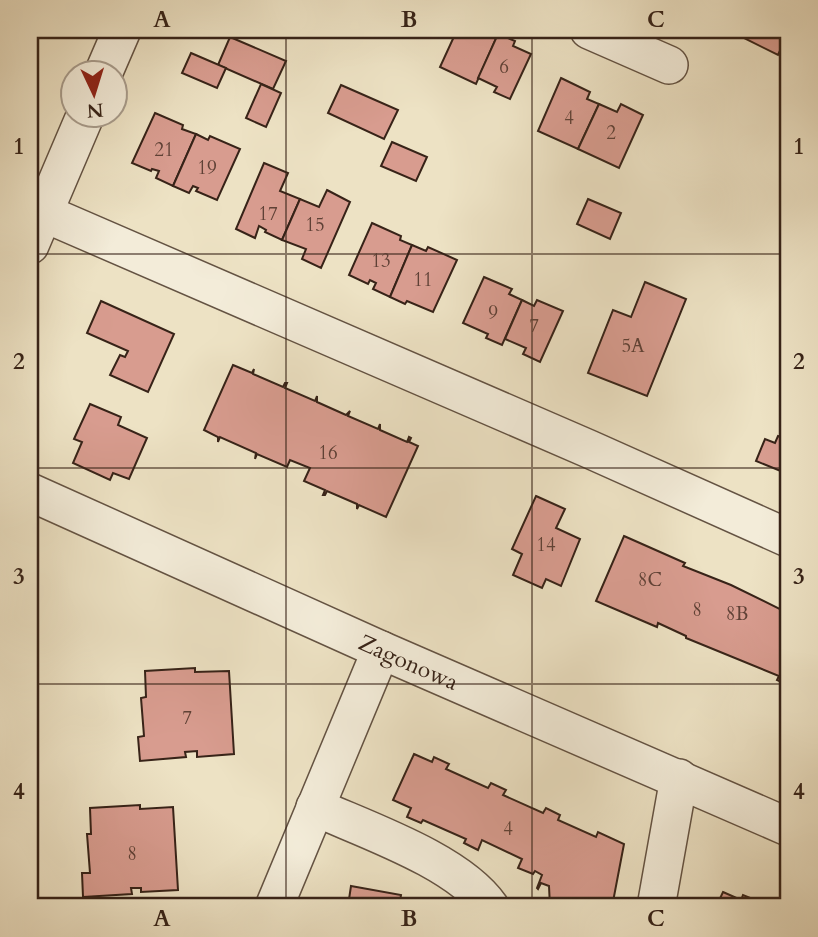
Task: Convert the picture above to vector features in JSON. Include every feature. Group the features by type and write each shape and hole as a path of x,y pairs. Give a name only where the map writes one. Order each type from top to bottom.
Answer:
{"street":[{"path":"109,60 122,30"},
{"path":"589,30 669,65"},
{"path":"78,130 34,222 577,444 788,538"},
{"name":"Zagonowa","path":"30,492 788,827"},
{"path":"274,907 381,649"},
{"path":"656,907 679,778"},
{"path":"315,807 444,865 484,898 490,907"}],"building":[{"path":"457,30 489,30 498,34 476,84 440,67"},
{"path":"728,30 788,30 788,33 778,55"},
{"path":"498,34 515,41 513,46 531,54 510,99 494,92 497,87 478,78"},
{"path":"230,37 286,61 273,89 218,65"},
{"path":"191,53 226,68 217,88 182,73"},
{"path":"561,78 590,92 587,99 599,104 578,149 538,131"},
{"path":"261,84 281,93 266,127 246,118"},
{"path":"341,85 398,110 384,139 328,113"},
{"path":"599,104 617,112 621,104 643,115 619,168 578,149"},
{"path":"155,113 196,134 173,186 156,178 159,171 151,171 132,163"},
{"path":"196,134 208,140 210,136 240,149 217,200 196,191 198,188 193,186 189,193 173,186"},
{"path":"392,142 427,157 416,181 381,166"},
{"path":"264,163 288,173 280,191 300,199 282,240 259,226 255,238 236,229"},
{"path":"327,190 350,202 321,268 302,259 306,249 282,240 300,199 319,207"},
{"path":"588,199 621,213 610,239 577,224"},
{"path":"372,223 401,236 400,240 412,245 390,297 373,289 376,283 370,280 368,284 349,275"},
{"path":"412,245 426,251 428,247 457,260 433,312 390,297"},
{"path":"484,277 512,289 509,294 522,300 502,345 486,338 488,334 463,323"},
{"path":"645,282 686,299 647,396 588,373 613,310 631,317"},
{"path":"522,300 534,306 537,300 563,311 540,362 523,354 526,348 505,339"},
{"path":"101,301 174,334 148,392 110,375 120,355 125,357 128,351 87,333"},
{"path":"233,365 252,373 254,369 253,374 283,387 287,383 285,388 315,401 317,396 317,402 346,415 350,411 348,416 378,429 380,424 380,430 407,442 409,437 411,438 409,442 418,446 386,517 359,505 357,509 357,504 327,491 323,495 325,490 304,481 310,468 290,460 287,467 257,454 255,459 256,453 220,437 218,442 218,437 204,430"},
{"path":"90,404 121,417 118,425 147,438 129,479 113,473 110,480 73,463 82,442 74,439"},
{"path":"778,436 788,440 788,474 756,461 765,439 775,443"},
{"path":"536,496 565,509 556,528 580,539 561,586 546,579 542,588 513,575 522,554 512,549"},
{"path":"624,536 788,613 788,685 777,680 779,676 686,638 658,623 657,627 596,601"},
{"path":"195,668 195,672 229,671 234,754 197,757 197,751 185,752 186,757 140,761 138,737 144,736 141,698 146,697 145,671"},
{"path":"414,754 432,762 434,757 449,764 446,769 488,788 491,783 506,790 503,795 543,813 546,808 560,815 558,820 596,837 598,832 624,844 612,907 550,907 549,886 541,883 537,888 542,875 518,868 522,859 482,840 478,850 464,843 466,839 423,820 421,823 407,817 411,808 393,800"},
{"path":"140,805 140,809 173,807 178,890 141,892 141,888 131,888 132,894 83,897 82,873 90,873 87,834 91,834 90,808"},
{"path":"351,886 401,895 399,907 337,907 338,904 348,906"},
{"path":"723,892 741,900 743,895 758,901 758,907 716,907"}]}
